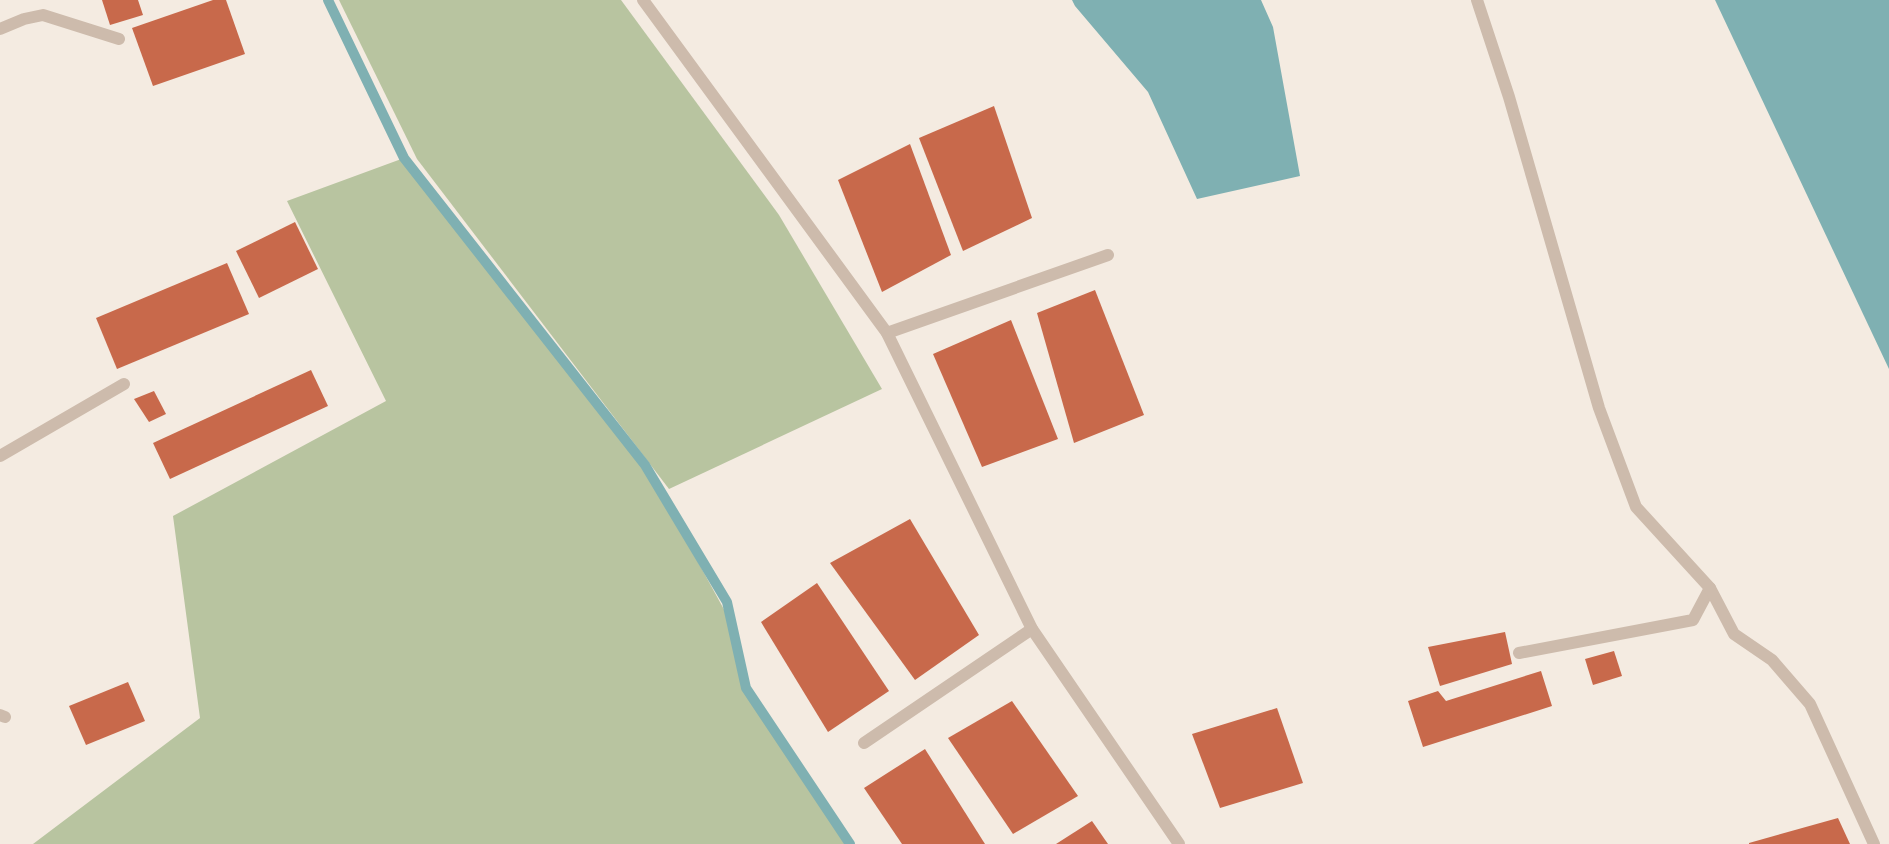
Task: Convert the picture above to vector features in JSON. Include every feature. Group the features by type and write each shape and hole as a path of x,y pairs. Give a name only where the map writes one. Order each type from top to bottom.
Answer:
{"street":[{"path":"643,0 887,333 1032,630 1178,844"},
{"path":"1477,0 1509,96 1599,408 1636,508 1710,588 1734,634 1772,660 1810,704 1874,844"},
{"path":"0,29 24,19 43,15 119,39"},
{"path":"887,333 1108,254"},
{"path":"0,456 124,384"},
{"path":"1519,653 1693,620 1710,588"},
{"path":"864,743 1032,630"}],"green space":[{"path":"339,0 621,0 779,215 882,389 669,489 417,159"},
{"path":"404,158 645,465 733,626 746,688 850,844 33,844 200,718 173,516 386,401 287,201"}],"water":[{"path":"1072,0 1261,0 1273,27 1300,176 1197,199 1148,92 1075,6"},
{"path":"1715,0 1889,0 1889,369"}],"building":[{"path":"102,0 138,0 143,15 110,25"},
{"path":"213,0 226,0 245,54 153,86 132,28"},
{"path":"994,106 1032,218 963,251 919,138"},
{"path":"910,144 951,255 882,292 838,180"},
{"path":"295,222 318,269 259,298 236,251"},
{"path":"227,263 249,314 117,369 96,318"},
{"path":"1095,290 1144,415 1074,443 1037,313"},
{"path":"1011,320 1058,439 982,467 933,354"},
{"path":"311,370 328,406 170,479 153,443"},
{"path":"154,391 166,414 149,422 134,399"},
{"path":"910,519 979,635 915,680 830,563"},
{"path":"817,583 889,691 828,732 761,622"},
{"path":"1505,632 1512,664 1440,686 1428,647"},
{"path":"1614,651 1622,676 1593,685 1585,659"},
{"path":"1541,671 1552,706 1423,747 1408,701 1438,691 1446,701"},
{"path":"128,682 145,721 86,745 69,706"},
{"path":"1012,701 1078,796 1013,834 948,738"},
{"path":"1277,708 1303,783 1220,808 1192,734"},
{"path":"925,749 985,844 902,844 864,788"},
{"path":"1838,818 1850,844 1749,844 1749,843"},
{"path":"1092,821 1108,844 1056,844"}],"waterway":[{"path":"328,0 404,158 645,465 727,602 746,688 850,844"}]}
